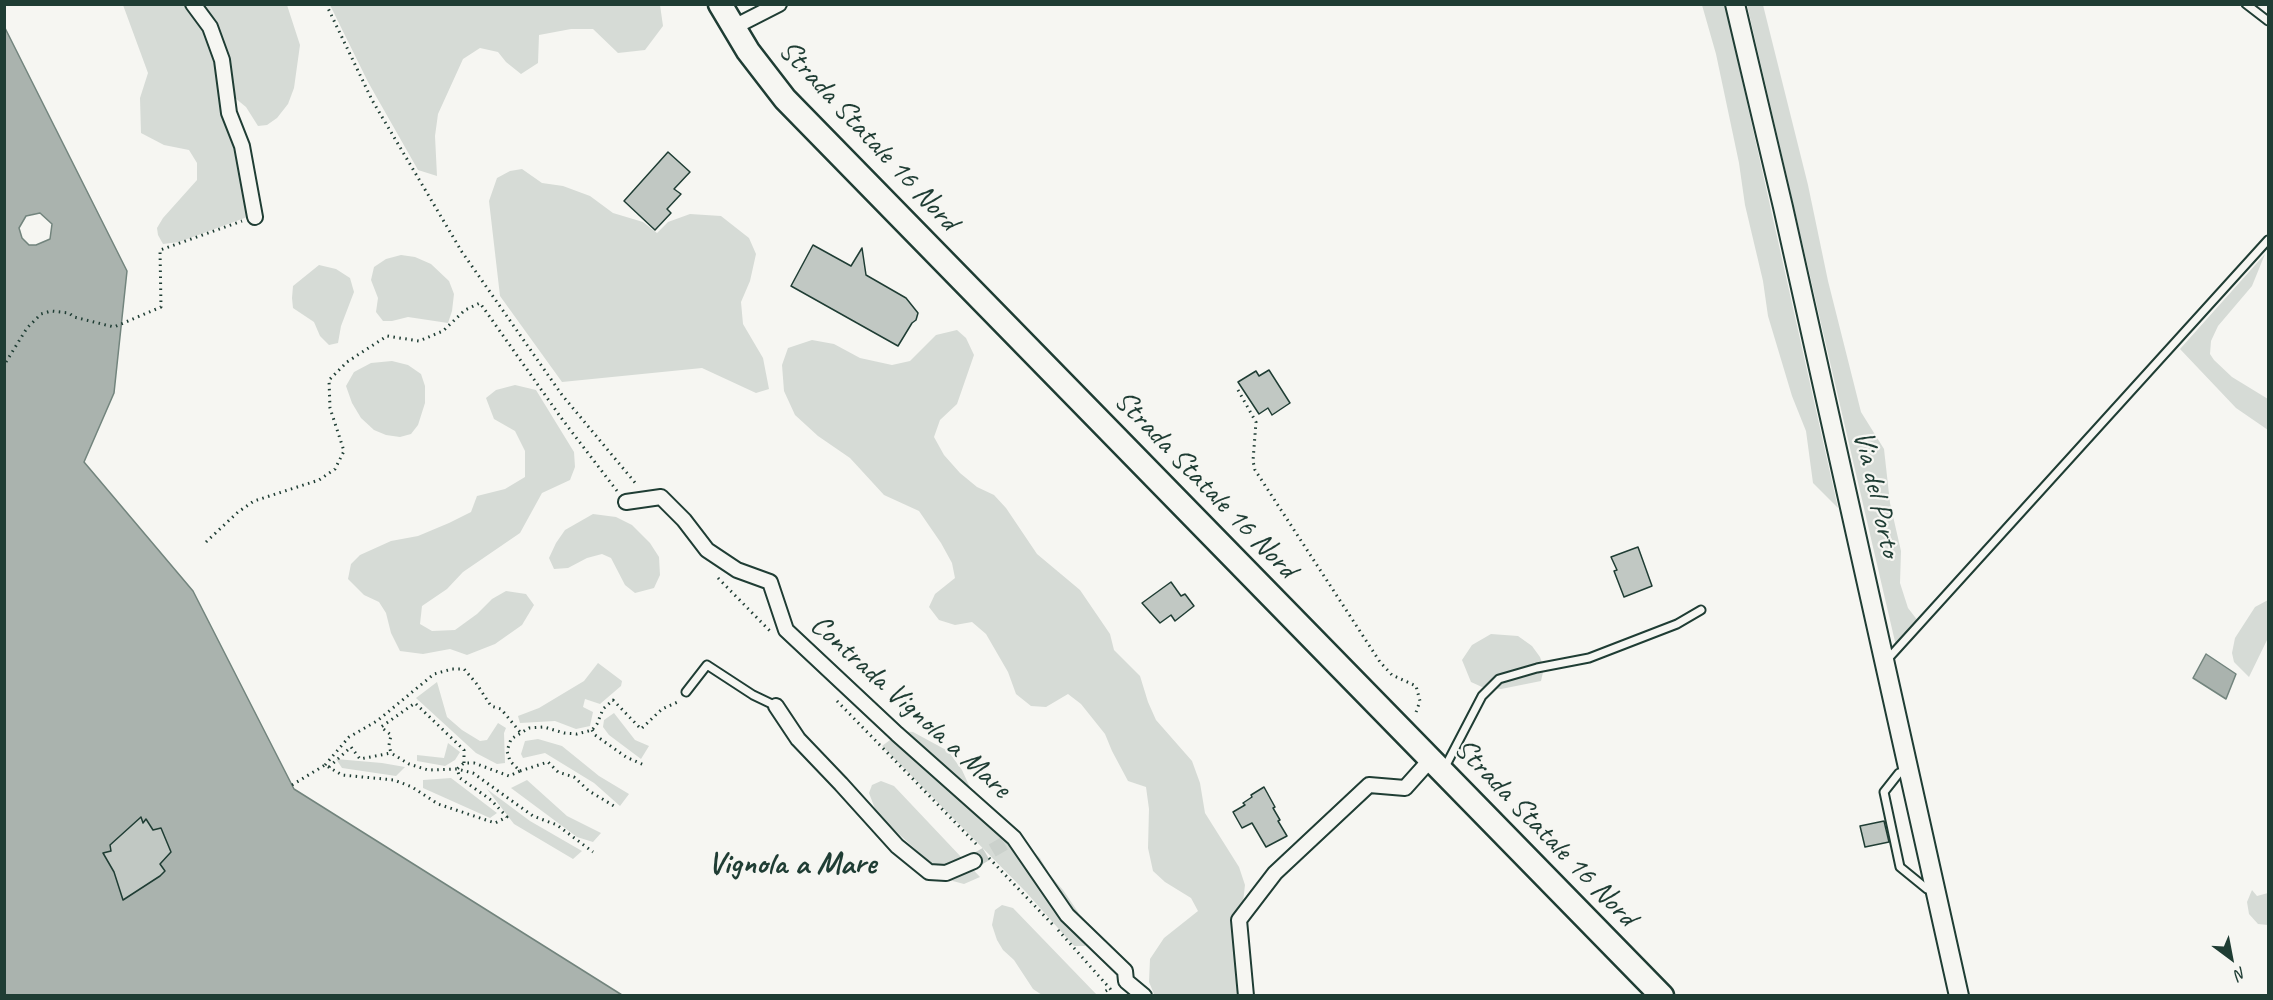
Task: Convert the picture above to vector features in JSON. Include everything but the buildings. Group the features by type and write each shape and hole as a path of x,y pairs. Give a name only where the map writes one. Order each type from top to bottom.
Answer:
{"main road":[{"name":"Strada Statale 16 Nord","path":"720,4 748,51 785,99 1662,996"}],"street":[{"path":"193,4 210,27 222,60 230,113 242,146 255,217"},
{"path":"734,27 779,4"},
{"name":"Via del Porto","path":"1736,4 1959,996"},
{"name":"Contrada Vignola a Mare","path":"626,502 661,497 684,520 707,550 737,570 770,582 786,630 897,735 1014,838 1067,915 1125,971 1126,981 1144,996"},
{"path":"776,706 798,739 897,846 929,872 946,873 974,861"},
{"path":"1246,996 1239,921 1275,873 1370,785 1405,788 1437,765"}],"lane":[{"path":"2246,4 2268,21"},
{"path":"1884,663 2268,240"},
{"path":"1437,765 1482,696 1499,679 1537,668 1589,658 1677,624 1701,610"},
{"path":"686,692 708,665 753,695 776,706"},
{"path":"1908,771 1899,773 1884,792 1900,867 1927,888 1934,886"}],"path":[{"path":"6,362 27,328 41,314 51,310 69,313 74,317 108,327 123,324 161,308 160,250 255,217"},
{"path":"206,542 238,512 254,501 319,480 335,469 344,451 330,408 329,380 347,362 387,336 419,341 443,331 465,310 480,303 562,419 626,502"},
{"path":"1238,390 1256,423 1253,461 1255,470 1265,487 1380,662 1392,675 1416,686 1420,701 1418,710 1403,730"},
{"path":"327,766 349,737 377,721 434,674 452,669 464,669 490,706 501,709 520,732"},
{"path":"520,771 510,761 507,751 511,739 529,728 544,727 564,733 578,734 592,730 603,709 613,700 641,729 662,709 673,706 681,700"},
{"path":"391,753 390,735 381,727 415,703 464,750 464,763"},
{"path":"592,730 595,735 626,757 644,765"},
{"path":"292,785 327,766 351,747 360,759 391,753 409,764 428,770 457,769 473,773 533,816 557,825 593,852"},
{"path":"457,769 464,763 474,763 509,776 548,762 558,772 574,777 614,806"},
{"path":"327,766 342,775 394,780 412,787 438,804 495,823 507,817 491,800 460,778 457,769"}],"shaded area":[{"path":"123,5 287,5 300,45 294,88 288,104 277,118 267,125 258,126 246,107 235,98 223,101 225,116 244,182 250,216 179,242 163,244 157,228 197,180 197,163 189,150 164,145 141,133 140,98 148,73"},
{"path":"330,5 660,5 663,26 645,50 618,53 593,29 571,29 539,35 538,63 521,74 498,52 480,48 463,59 438,114 435,136 437,176 418,170 368,82"},
{"path":"1702,5 1725,5 1838,508 1813,483 1806,431 1792,396 1768,316 1763,281 1745,205 1739,163 1716,54"},
{"path":"1747,5 1763,5 1861,412 1884,449 1890,503 1901,551 1900,583 1908,608 1918,621 1896,646"},
{"path":"4,26 127,271 114,393 84,462 193,591 294,789 622,995 5,995","holes":["40,213 52,224 50,239 36,245 29,245 22,238 19,228 26,216"]},
{"path":"522,169 542,183 563,186 590,196 613,213 643,222 657,233 668,222 690,214 721,216 749,238 756,254 750,281 741,302 743,324 763,358 769,389 756,393 702,368 562,382 500,296 489,201 497,178 510,171"},
{"path":"2265,254 2252,286 2218,326 2211,341 2210,354 2232,377 2268,399 2268,430 2236,408 2180,349"},
{"path":"401,255 415,257 431,264 449,281 454,294 448,323 408,317 383,321 376,312 378,298 371,280 374,267 386,259"},
{"path":"319,265 336,269 350,278 354,292 341,326 338,343 329,345 320,336 314,322 293,308 293,286"},
{"path":"957,330 966,338 974,355 957,404 940,420 934,437 944,455 960,473 977,487 994,495 1006,508 1037,554 1080,590 1110,634 1114,650 1140,676 1156,720 1192,761 1200,783 1205,813 1239,867 1245,885 1243,902 1233,923 1242,995 1154,994 1149,982 1150,959 1164,938 1198,911 1191,898 1165,882 1153,871 1148,848 1149,809 1146,787 1128,781 1105,734 1081,704 1068,694 1046,707 1031,706 1016,694 1008,672 986,634 972,622 955,625 939,620 929,607 935,594 955,578 952,563 941,543 919,511 884,495 850,458 818,436 795,415 784,391 782,365 788,348 812,340 834,344 860,358 892,365 910,361 936,335"},
{"path":"392,361 408,365 421,374 425,386 425,403 418,425 411,434 400,437 374,430 361,418 346,386 354,372 371,363"},
{"path":"515,385 536,390 574,452 575,467 570,480 542,493 520,533 463,572 447,589 422,606 420,624 432,631 455,630 477,614 492,599 506,591 526,594 534,605 522,625 495,644 467,655 450,649 423,654 400,651 391,633 386,613 379,602 364,595 348,579 351,564 360,555 391,541 418,536 471,512 477,496 505,489 525,477 525,451 515,431 494,419 486,398 496,390"},
{"path":"593,514 616,517 632,525 650,543 659,557 660,575 654,588 635,593 625,585 611,558 602,554 587,558 568,568 554,569 549,558 565,530"},
{"path":"2268,600 2268,638 2249,677 2234,662 2232,653 2235,638 2255,607"},
{"path":"1491,634 1518,636 1532,646 1544,668 1541,681 1501,689 1482,687 1471,682 1462,660 1472,645"},
{"path":"2206,654 2236,674 2226,699 2193,678"},
{"path":"598,663 622,681 621,686 600,704 585,699 583,707 593,712 590,726 576,729 555,721 520,723 518,716 539,708 584,681"},
{"path":"437,682 447,717 462,730 480,741 487,740 498,723 506,728 504,733 505,763 497,764 476,753 416,698"},
{"path":"614,713 635,740 649,746 641,759 609,735 603,727 604,720"},
{"path":"902,731 913,732 948,751 962,770 973,794 1040,858 1078,912 1085,927 1085,946 1074,946 1025,891 882,746"},
{"path":"538,739 562,746 599,776 629,794 620,806 594,783 545,753 523,758 521,754 525,741"},
{"path":"448,743 460,752 455,760 445,766 417,761 417,755 444,758"},
{"path":"336,759 405,767 396,776 342,768"},
{"path":"451,778 497,813 490,818 423,788 423,780"},
{"path":"527,780 567,816 601,833 593,842 577,837 511,788"},
{"path":"881,781 894,786 980,877 964,884 949,880 877,814 869,793 872,785"},
{"path":"487,789 530,821 582,851 573,859 514,824"},
{"path":"2252,890 2257,896 2268,893 2268,925 2258,924 2249,914 2247,902"},
{"path":"1002,905 1013,908 1097,995 1042,995 1033,989 1014,960 1003,950 997,940 992,925 995,910"}],"tunnel":[{"path":"974,861 1014,838"}],"district":[{"name":"Vignola a Mare","path":"792,865"}]}
